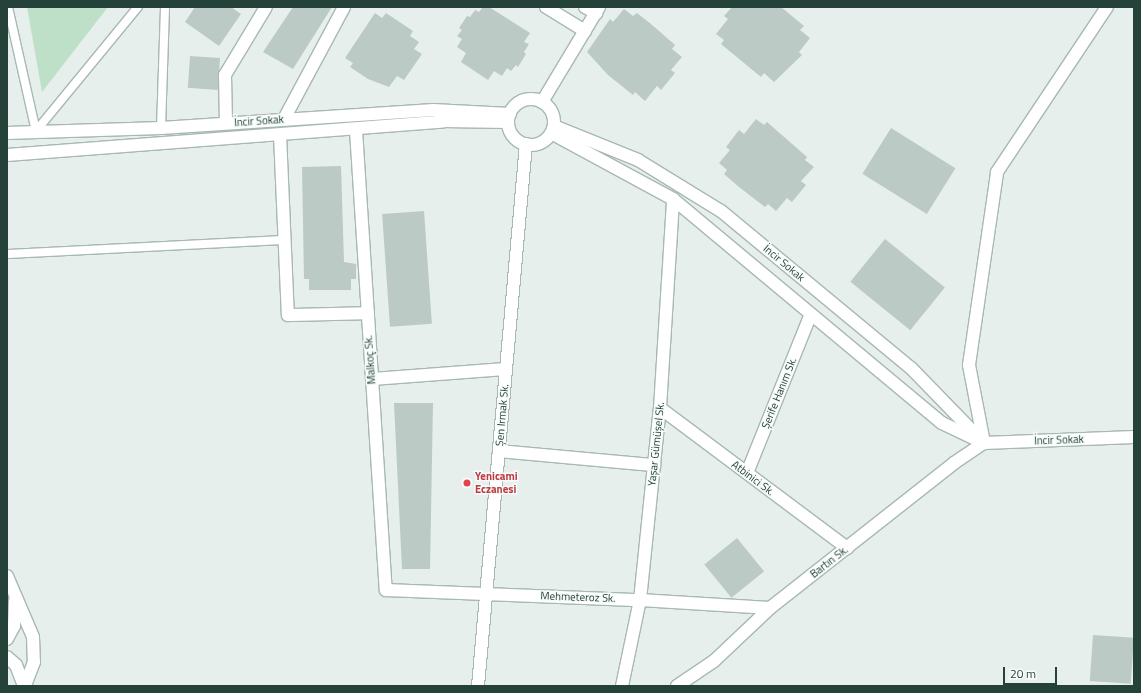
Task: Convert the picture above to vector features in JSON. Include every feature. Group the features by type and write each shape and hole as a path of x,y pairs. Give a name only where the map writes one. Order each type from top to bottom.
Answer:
{"main road":[{"path":"226,123 225,75 266,7"},
{"path":"284,120 344,7"},
{"path":"546,7 585,31"},
{"path":"984,443 969,365 997,172 1107,7"},
{"path":"542,102 585,31 593,9"},
{"path":"520,102 542,102 552,112 552,130 540,143 526,144 513,136 509,118 520,102"},
{"name":"İncir Sokak","path":"7,133 161,128 433,110 509,118"},
{"name":"İncir Sokak","path":"7,155 356,130 444,121 509,118"},
{"name":"Malkoç Sk.","path":"356,130 386,590"},
{"name":"İncir Sokak","path":"552,130 638,160 722,211 911,368 984,443"},
{"name":"İncir Sokak","path":"552,130 673,199 942,423 984,443 1134,437"},
{"path":"280,135 288,315 368,313"},
{"name":"Şen Irmak Sk.","path":"478,686 526,144"},
{"name":"Yaşar Gümüşel Sk.","path":"622,686 640,600 660,408 673,199"},
{"name":"Şerife Hanım Sk.","path":"747,473 811,314"},
{"path":"372,379 506,369"},
{"name":"Atbinici Sk.","path":"660,408 847,548"},
{"name":"Bartın Sk.","path":"677,686 714,660 770,608 954,462 984,443"},
{"path":"499,451 654,465"},
{"path":"7,576 15,600 33,637 34,662 25,686"},
{"name":"Mehmeteroz Sk.","path":"386,590 640,600 770,608"},
{"path":"7,638 14,626 15,600"},
{"path":"7,657 16,665 25,686"}],"lane":[{"path":"8,7 36,131"},
{"path":"36,131 138,7"},
{"path":"161,128 165,7"},
{"path":"7,254 284,240"}],"green space":[{"path":"27,7 108,7 42,92"}],"building":[{"path":"195,7 231,7 241,14 219,46 185,22"},
{"path":"293,7 332,7 293,69 263,52"},
{"path":"483,7 489,7 530,33 524,42 529,44 524,52 526,54 518,67 516,65 511,71 507,68 502,76 494,71 488,80 461,62 466,53 457,47 462,39 457,36 462,30 459,28 467,16 470,17 475,10 479,12"},
{"path":"732,7 781,7 804,26 800,30 810,38 799,52 802,55 774,82 764,73 761,77 721,44 724,40 716,34 728,19 724,16"},
{"path":"624,9 633,16 637,13 651,24 675,45 672,49 682,57 671,70 675,73 661,90 657,86 645,101 635,92 633,95 608,75 587,52 610,19 613,22"},
{"path":"375,13 382,18 386,13 413,31 410,36 419,42 414,49 422,54 404,80 397,76 389,87 368,79 350,67 353,63 345,58"},
{"path":"190,56 220,58 218,90 188,88"},
{"path":"756,119 764,125 767,122 807,157 805,160 814,167 801,181 806,185 792,202 787,198 776,211 768,204 765,207 739,187 724,174 727,170 719,163 730,150 726,147 739,130 744,134"},
{"path":"891,128 955,168 927,214 862,174"},
{"path":"341,166 344,262 356,264 356,279 351,279 351,290 309,290 309,279 304,279 302,167"},
{"path":"424,211 432,324 390,327 382,214"},
{"path":"885,239 945,287 910,330 850,282"},
{"path":"394,403 433,403 430,569 402,569"},
{"path":"737,538 764,571 731,598 704,564"},
{"path":"1093,635 1134,638 1131,684 1090,681"}],"place":[{"name":"Yenicami Eczanesi","path":"467,483"}]}
